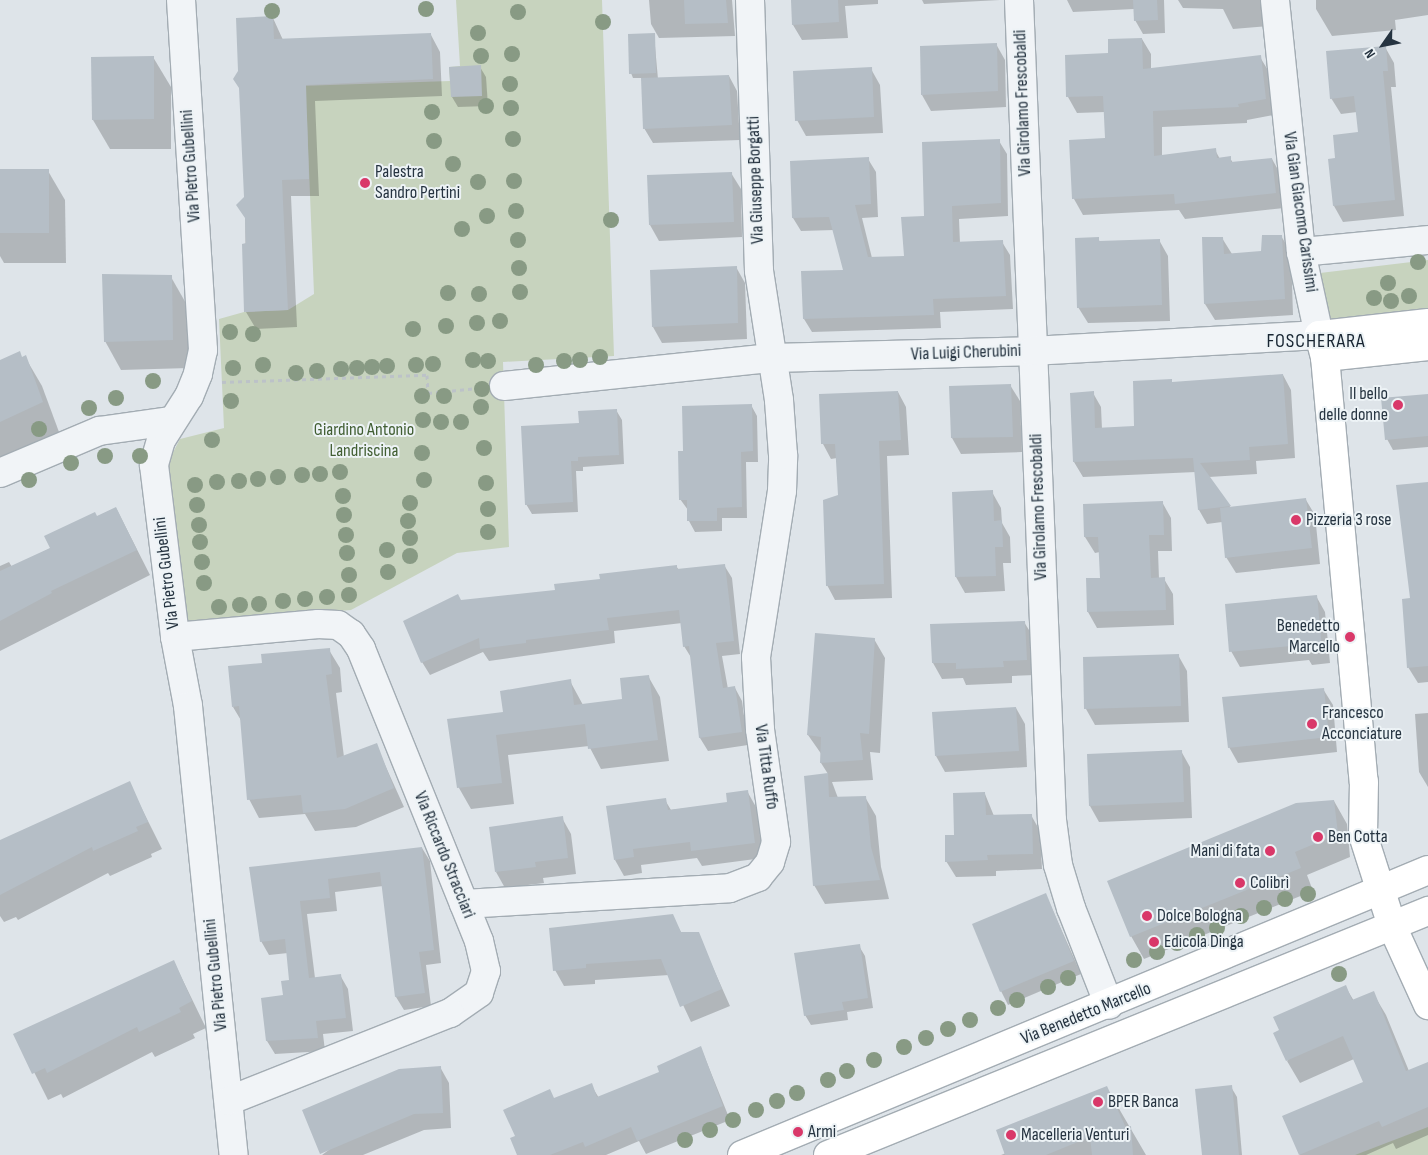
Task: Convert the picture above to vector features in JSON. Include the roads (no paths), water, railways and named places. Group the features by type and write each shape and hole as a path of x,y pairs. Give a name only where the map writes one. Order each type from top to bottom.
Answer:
{"main road":[{"name":"Via Luigi Cherubini","path":"1322,346 1428,323"},
{"name":"Via Luigi Cherubini","path":"1322,346 1428,346"},
{"name":"Via Gian Giacomo Carissimi","path":"1322,346 1364,782 1379,843 1383,889 1392,926 1428,1005"},
{"name":"Via Benedetto Marcello","path":"742,1155 1109,1005 1428,870"},
{"name":"Via Benedetto Marcello","path":"828,1155 1428,911"}],"street":[{"name":"Via Pietro Gubellini","path":"181,0 202,350 194,385 161,440 154,465 175,637 188,706 230,1100 234,1155"},
{"name":"Via Giuseppe Borgatti","path":"750,0 759,271 772,358"},
{"name":"Via Girolamo Frescobaldi","path":"1019,0 1052,820 1058,865 1071,908 1109,1005"},
{"name":"Via Gian Giacomo Carissimi","path":"1274,0 1301,252 1322,346"},
{"path":"1301,252 1428,240"},
{"name":"Via Luigi Cherubini","path":"504,386 772,358 1322,346"},
{"name":"Via Titta Ruffo","path":"464,904 730,888 758,877 770,862 776,842 760,729 756,657 782,491 779,400 772,358"},
{"path":"0,473 99,431 171,421"},
{"name":"Via Riccardo Stracciari","path":"175,637 318,624 338,625 351,634 361,649 464,904 479,942 486,971 479,992 450,1013 230,1100"}],"place":[{"name":"Palestra Sandro Pertini","path":"365,183"},
{"name":"Il bello delle donne","path":"1398,405"},
{"name":"Pizzeria 3 rose","path":"1296,520"},
{"name":"Benedetto Marcello","path":"1350,637"},
{"name":"Francesco Acconciature","path":"1312,724"},
{"name":"Ben Cotta","path":"1318,837"},
{"name":"Mani di fata","path":"1270,851"},
{"name":"Colibrì","path":"1240,883"},
{"name":"Dolce Bologna","path":"1147,916"},
{"name":"Edicola Dinga","path":"1154,942"},
{"name":"BPER Banca","path":"1098,1102"},
{"name":"Armi","path":"798,1132"},
{"name":"Macelleria Venturi","path":"1011,1135"}],"district":[{"name":"FOSCHERARA","path":"1316,341"}],"park label":[{"name":"Giardino Antonio Landriscina","path":"364,441"}]}
